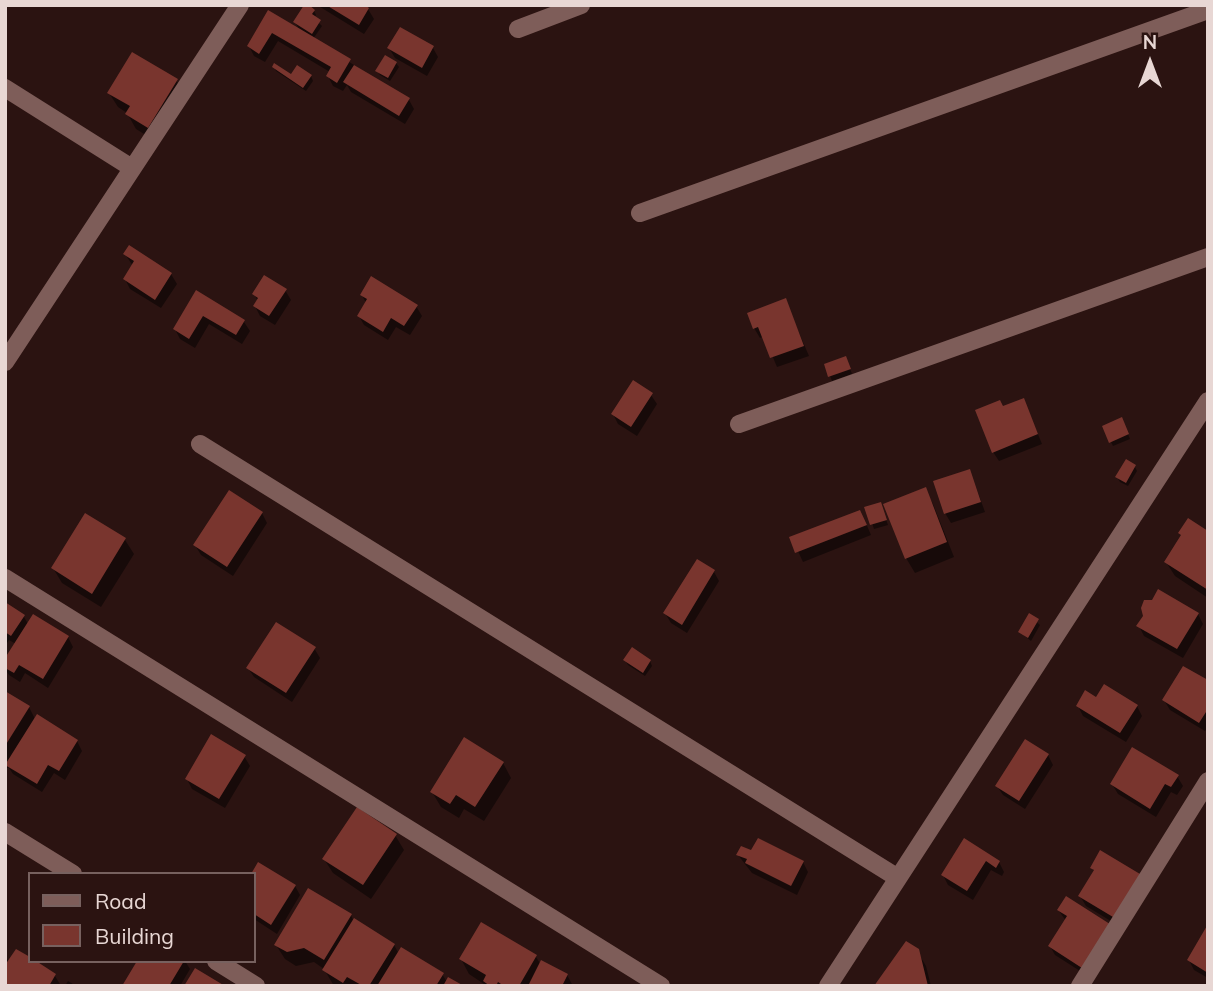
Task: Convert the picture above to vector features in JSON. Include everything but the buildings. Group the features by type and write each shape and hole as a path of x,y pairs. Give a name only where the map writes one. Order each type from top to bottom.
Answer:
{"street":[{"path":"5,362 240,5"},
{"path":"518,29 580,5"},
{"path":"640,213 1208,10"},
{"path":"5,88 132,168"},
{"path":"739,424 1208,257"},
{"path":"828,986 1208,401"},
{"path":"200,444 898,878"},
{"path":"5,578 661,986"},
{"path":"1080,986 1208,781"},
{"path":"5,832 70,872"},
{"path":"219,963 256,986"}]}
